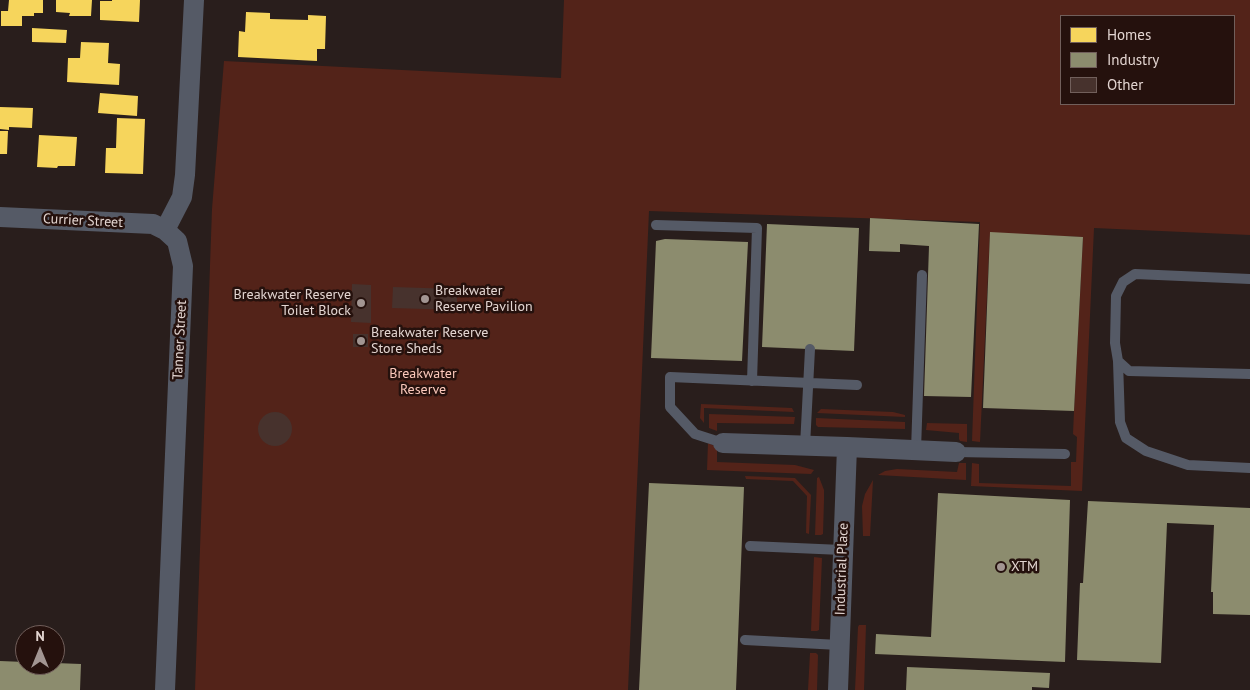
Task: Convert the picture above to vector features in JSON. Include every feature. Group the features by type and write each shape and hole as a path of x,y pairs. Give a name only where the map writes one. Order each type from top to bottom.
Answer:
{"street":[{"path":"165,230 182,197 186,175 194,0"},
{"name":"Currier Street","path":"0,217 153,224 165,230"},
{"name":"Tanner Street","path":"165,230 177,240 184,266 165,690"},
{"path":"723,443 956,452"},
{"name":"Industrial Place","path":"838,690 847,448"}],"lane":[{"path":"656,225 757,228 752,381"},
{"path":"1250,279 1135,274 1123,282 1116,296 1115,343 1118,361 1120,422 1126,438 1146,451 1188,465 1250,468"},
{"path":"916,450 922,275"},
{"path":"805,446 810,349"},
{"path":"1118,361 1129,371 1250,374"},
{"path":"723,443 695,434 670,407 670,377 857,385"},
{"path":"956,452 1065,454"},
{"path":"750,546 842,550"},
{"path":"745,640 839,645"}],"green space":[{"name":"Breakwater Reserve","path":"564,0 1250,0 1250,235 1094,228 1082,491 971,486 972,463 979,464 979,483 1071,486 1071,462 1076,462 1077,437 1073,434 1083,237 990,233 980,442 972,441 980,222 649,211 628,690 195,690 212,209 224,61 561,78"},
{"path":"701,404 792,408 794,412 704,408 704,423 700,418"},
{"path":"821,409 893,412 905,415 905,417 817,413"},
{"path":"709,414 795,417 794,424 717,423 717,431 709,428"},
{"path":"816,418 905,422 905,429 818,427 816,425"},
{"path":"927,423 967,424 967,442 960,441 959,433 926,430"},
{"path":"708,443 717,447 717,462 795,465 814,470 811,474 707,470"},
{"path":"959,463 966,463 966,480 878,475 885,471 897,469 957,472"},
{"path":"745,476 795,478 811,495 809,534 806,533 807,496 793,481 746,479"},
{"path":"819,477 824,490 823,534 815,535 817,478"},
{"path":"873,480 870,536 863,536 862,506 865,494"},
{"path":"814,557 822,558 819,630 811,631"},
{"path":"859,625 866,625 864,690 855,690"},
{"path":"810,653 818,655 817,690 808,690"}],"building: Homes":[{"path":"9,0 43,0 43,13 34,13 34,16 22,16 22,26 1,26 1,11 8,11"},
{"path":"56,0 92,0 91,16 69,16 70,13 56,12"},
{"path":"140,0 139,22 100,20 100,1"},
{"path":"246,12 270,13 270,19 308,20 308,15 326,16 325,49 317,49 317,61 238,57 239,31 245,32"},
{"path":"32,28 67,30 66,43 32,42"},
{"path":"81,42 109,43 108,63 120,64 119,85 67,82 68,58 80,58"},
{"path":"100,93 138,96 137,116 98,113"},
{"path":"0,107 33,108 32,128 9,127 9,130 0,129"},
{"path":"117,118 145,119 143,174 105,173 106,148 116,148"},
{"path":"0,131 8,131 7,154 0,154"},
{"path":"39,135 77,137 75,166 58,166 57,168 37,167"}],"building: Industry":[{"path":"870,218 979,224 971,397 924,396 929,246 900,244 900,252 869,251"},
{"path":"767,224 859,228 854,351 762,347"},
{"path":"990,232 1083,237 1074,411 983,408"},
{"path":"665,239 748,242 742,361 651,358 656,241"},
{"path":"649,483 744,487 736,690 639,690"},
{"name":"XTM","path":"938,493 1070,500 1065,662 875,654 876,634 931,637"},
{"path":"1088,501 1250,508 1250,615 1213,614 1213,592 1211,592 1214,525 1167,523 1161,663 1077,660 1080,583 1083,583"},
{"path":"0,661 15,662 15,675 65,675 65,663 81,664 80,690 0,690"},
{"path":"907,667 1050,673 1049,688 1032,687 1032,690 906,690"}],"building: Other":[{"name":"Breakwater Reserve Toilet Block","path":"352,284 371,285 371,323 351,322"},
{"name":"Breakwater Reserve Pavilion","path":"393,287 457,289 457,310 392,308"},
{"name":"Breakwater Reserve Store Sheds","path":"353,334 368,334 368,347 353,347"},
{"path":"275,412 287,417 292,429 287,441 275,446 263,441 258,429 263,417"}],"place":[{"name":"Breakwater Reserve Pavilion","path":"425,299"},
{"name":"Breakwater Reserve Toilet Block","path":"361,303"},
{"name":"Breakwater Reserve Store Sheds","path":"361,341"},
{"name":"XTM","path":"1001,567"}]}
